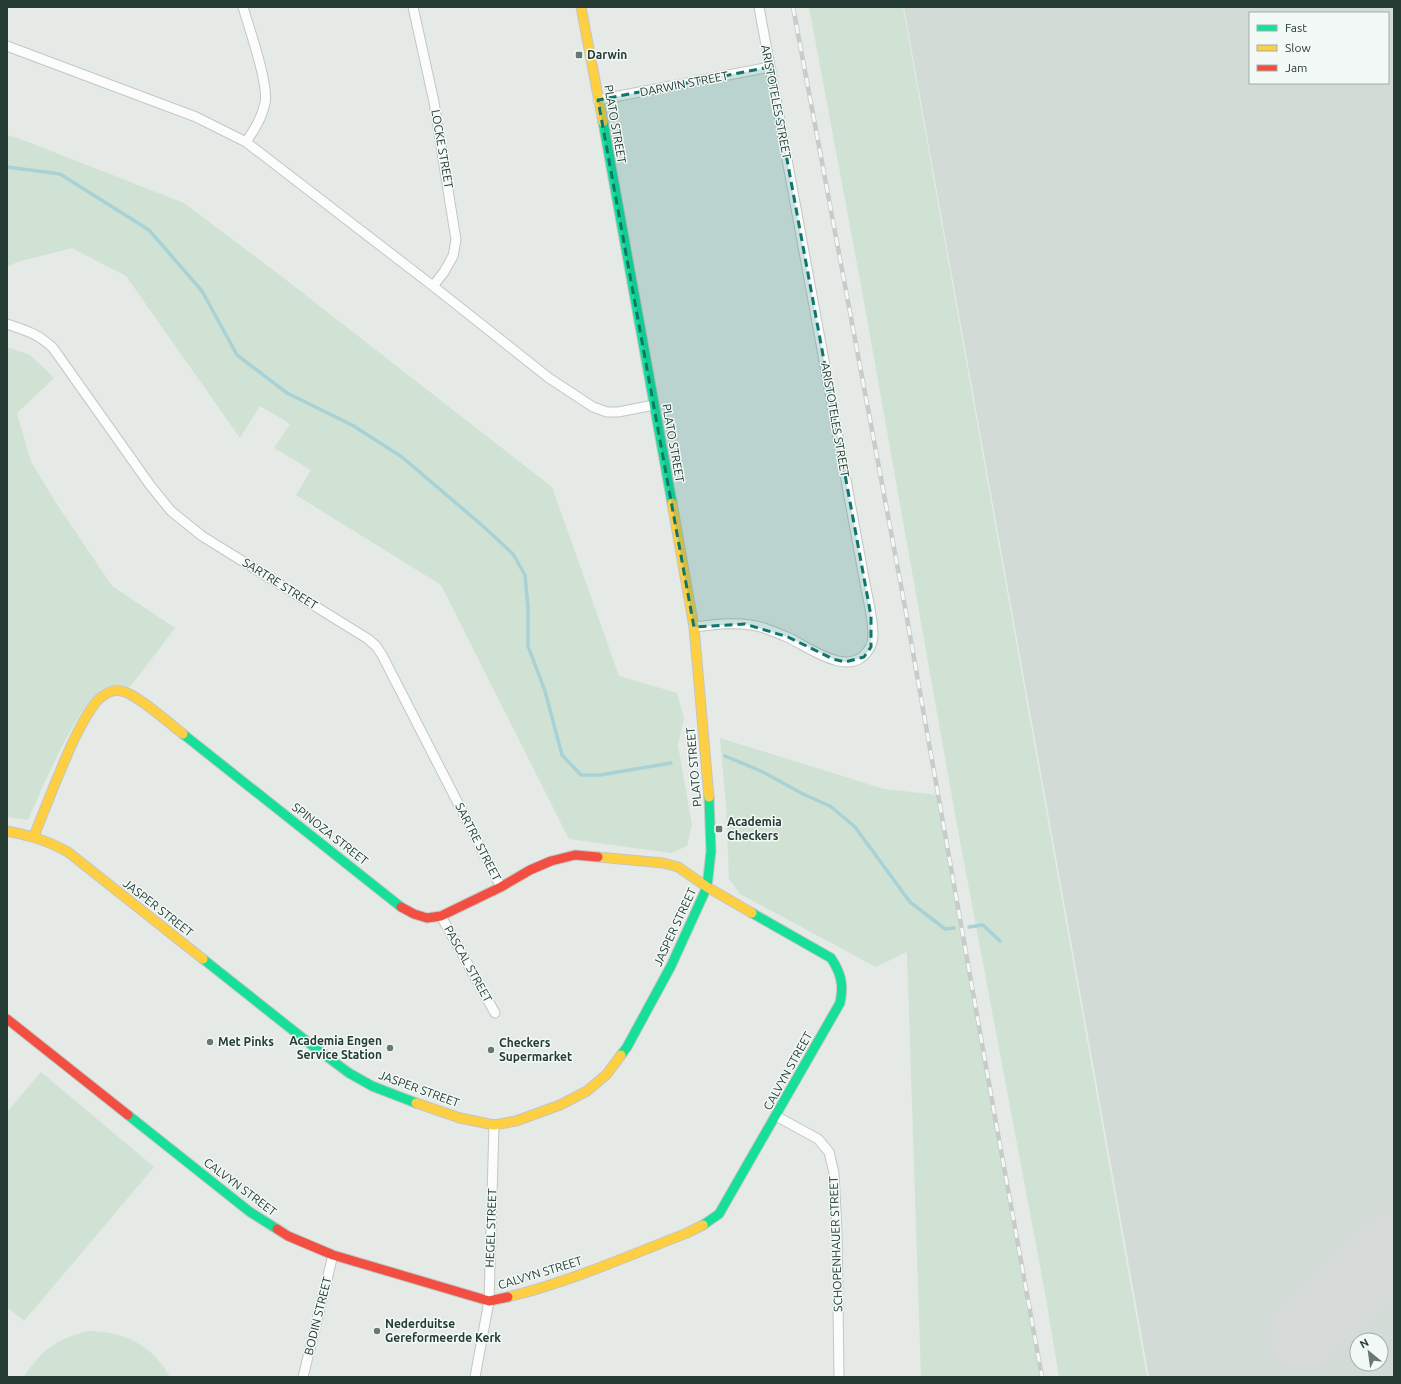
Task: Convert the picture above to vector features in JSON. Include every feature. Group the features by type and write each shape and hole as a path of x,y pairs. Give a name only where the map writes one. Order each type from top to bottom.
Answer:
{"street":[{"path":"243,7 264,81 266,102 262,116 246,142"},
{"name":"LOCKE STREET","path":"413,7 434,102 456,240 453,256 444,272 433,286"},
{"name":"PLATO STREET","path":"581,7 694,627 710,813 711,851 707,887"},
{"name":"ARISTOTELES STREET","path":"694,627 713,624 745,624 763,628 788,637 821,655 845,662 864,657 871,646 873,636 863,570 759,7"},
{"path":"7,46 196,117 246,142 433,286 549,378 593,407 607,412 618,412 654,405"},
{"name":"DARWIN STREET","path":"598,100 770,67"},
{"name":"SARTRE STREET","path":"7,324 34,333 44,339 53,348 150,485 171,511 202,536 362,635 376,646 501,886"},
{"name":"SPINOZA STREET","path":"34,836 58,775 88,714 98,699 108,692 119,690 129,693 138,699 398,905 414,914 427,918 441,916 530,870 551,861 575,855 663,863 678,867 707,887"},
{"name":"JASPER STREET","path":"7,832 34,836 52,843 68,852 314,1047 349,1073 372,1086 396,1096 460,1118 494,1125 522,1119 560,1105 587,1091 607,1074 627,1047 671,966 707,887"},
{"name":"CALVYN STREET","path":"7,1019 250,1212 288,1236 333,1255 489,1301 528,1292 577,1276 687,1233 705,1224 719,1214 840,1003 843,991 842,978 838,967 831,958 707,887"},
{"name":"PASCAL STREET","path":"441,916 495,1013"},
{"name":"SCHOPENHAUER STREET","path":"776,1116 818,1139 829,1152 834,1173 837,1224 839,1377"},
{"name":"HEGEL STREET","path":"475,1377 489,1301 494,1125"},
{"name":"BODIN STREET","path":"303,1377 333,1255"}],"highlighted area":[{"path":"770,67 871,616 871,647 864,657 845,662 833,659 788,637 745,624 694,627 598,100"}],"shaded area":[{"path":"904,7 1394,7 1394,1377 1149,1377"}],"green space":[{"path":"809,7 903,7 1147,1377 1059,1377 1046,1298 957,825 863,296"},
{"path":"7,135 184,203 277,273 552,487 619,676 677,693 684,718 678,745 692,825 687,846 671,853 569,839 441,585 296,495 311,470 274,448 290,424 260,406 240,438 126,276 72,248 17,262 7,267"},
{"path":"7,347 30,355 54,378 17,413 31,462 58,506 112,586 175,628 130,687 115,685 106,687 96,694 85,708 62,747 28,820 7,817"},
{"path":"720,738 884,789 938,795 1042,1377 921,1377 907,952 876,967 740,894 729,879 726,805"},
{"path":"41,1072 154,1167 24,1321 7,1307 7,1112"},
{"path":"89,1331 114,1334 136,1342 155,1356 170,1377 24,1377 37,1359 51,1346 68,1337"}],"waterway":[{"path":"7,167 60,174 149,230 202,291 237,355 287,393 352,425 402,457 484,527 513,554 525,575 528,608 528,646 545,691 562,755 581,775 600,775 671,763"},
{"path":"725,756 761,771 803,794 830,806 855,827 910,902 945,929 954,928"},
{"path":"969,927 983,925 1000,941"}],"runway":[{"path":"1304,1333 1394,1248"}],"railway":[{"path":"793,7 905,607 1042,1377"}],"traffic: fast":[{"path":"603,122 672,503"},
{"path":"183,734 401,907"},
{"path":"621,1055 627,1047 671,966 707,887 711,851 709,797"},
{"path":"703,1225 719,1214 840,1003 841,997 841,979 831,958 752,913"},
{"path":"203,959 349,1073 372,1086 416,1103"},
{"path":"128,1115 250,1212 277,1229"}],"traffic: slow":[{"path":"581,7 603,122"},
{"path":"672,503 694,627 709,797"},
{"path":"34,836 61,768 79,729 93,706 105,694 111,691 121,691 135,697 183,734"},
{"path":"7,831 53,844 68,852 203,959"},
{"path":"598,857 663,863 678,867 707,887 752,913"},
{"path":"416,1103 460,1118 494,1125 516,1121 560,1105 587,1091 607,1074 621,1055"},
{"path":"508,1297 553,1284 598,1268 687,1233 703,1225"}],"traffic: jam":[{"path":"401,907 414,914 427,918 441,916 501,887 530,870 551,861 575,855 598,857"},
{"path":"7,1019 128,1115"},
{"path":"277,1229 288,1236 333,1255 489,1301 508,1297"}],"place":[{"name":"Darwin","path":"579,55"},
{"name":"Academia Checkers","path":"719,829"},
{"name":"Met Pinks","path":"210,1042"},
{"name":"Academia Engen Service Station","path":"390,1048"},
{"name":"Checkers Supermarket","path":"491,1050"},
{"name":"Nederduitse Gereformeerde Kerk","path":"377,1331"}]}
